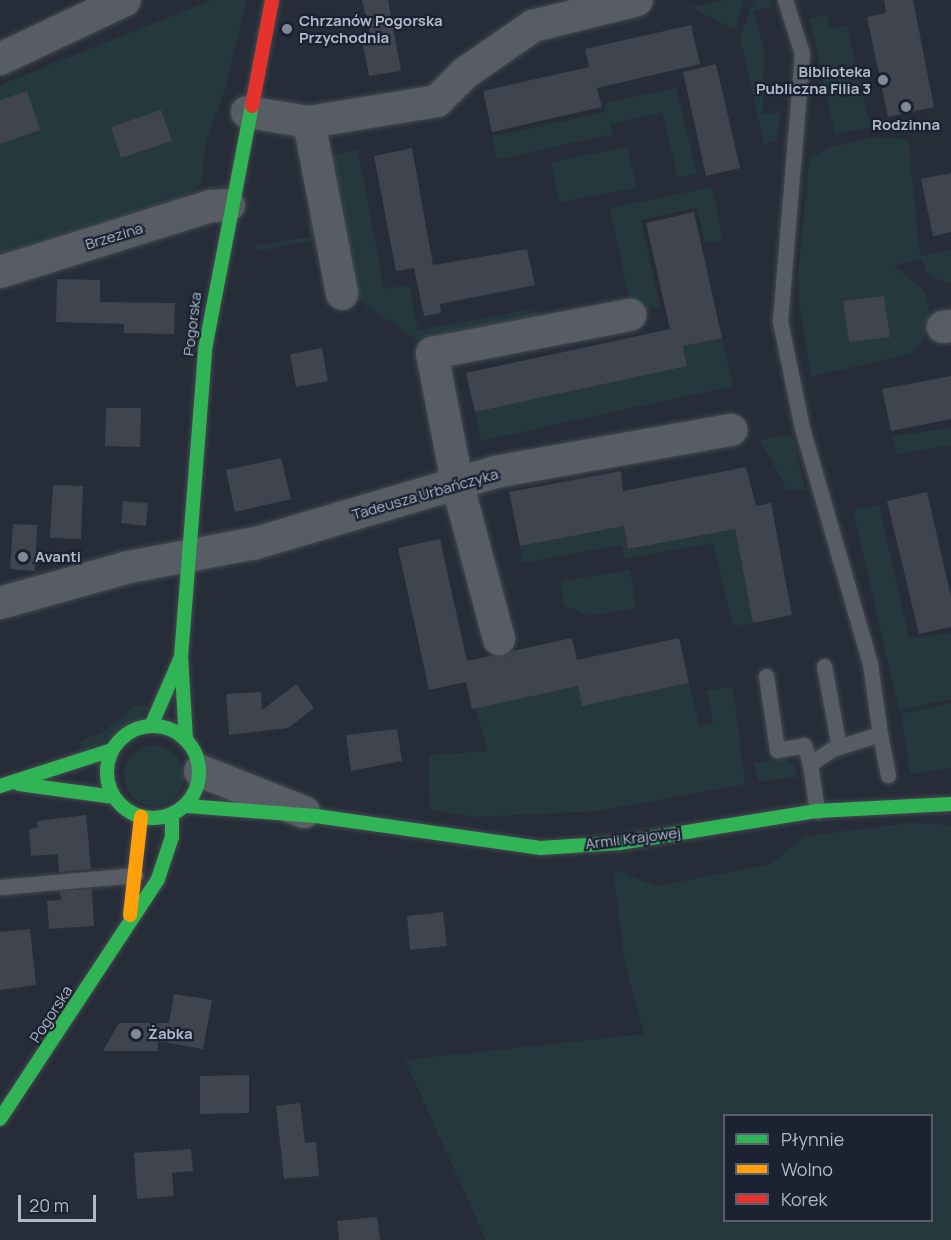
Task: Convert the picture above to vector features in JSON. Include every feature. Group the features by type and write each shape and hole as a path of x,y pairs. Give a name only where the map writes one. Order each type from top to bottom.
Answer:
{"street":[{"path":"0,59 125,0"},
{"name":"Pogorska","path":"186,740 181,657 192,555 205,349 229,205 272,0"},
{"path":"248,112 309,122 437,101 465,73 533,26 637,0"},
{"path":"309,122 342,294"},
{"name":"Brzezina","path":"0,272 211,206 229,205"},
{"path":"499,639 457,482 432,353 630,315"},
{"name":"Tadeusza Urbańczyka","path":"0,603 192,555 266,540 457,482 731,430"},
{"name":"Pogorska","path":"151,726 181,657"},
{"path":"151,726 186,740 200,771 187,806 172,814 141,817 114,797 7,785 112,750 129,733 151,726"},
{"path":"112,750 107,774 114,797"},
{"name":"Armii Krajowej","path":"200,771 316,816"},
{"name":"Armii Krajowej","path":"187,806 316,816 540,848 619,843 817,812 951,804"},
{"name":"Pogorska","path":"0,1119 158,879 172,837 172,814"},
{"name":"Pogorska","path":"128,926 141,817"}],"lane":[{"path":"785,0 802,54 780,321 802,428 870,664 888,775"},
{"path":"824,666 839,747"},
{"path":"766,676 777,750 804,745 810,764 817,812"},
{"path":"810,764 839,747 880,734"},
{"path":"0,887 135,875"}],"shaded area":[{"path":"212,0 247,0 224,93 207,137 201,183 187,197 0,262 0,85"},
{"path":"724,0 744,0 735,30 690,7"},
{"path":"754,0 771,0 772,7 754,11 764,51 762,113 780,114 777,140 764,144 740,37"},
{"path":"828,14 829,28 847,26 870,127 835,135 810,19"},
{"path":"676,88 697,174 678,178 662,112 610,124 612,134 496,160 492,137 604,112 606,103"},
{"path":"871,138 908,139 920,256 951,250 951,284 929,276 921,258 894,266 926,292 931,321 922,342 913,353 811,377 797,286 809,159 828,148"},
{"path":"628,147 636,188 559,202 551,162"},
{"path":"358,150 384,289 409,285 418,330 536,308 539,321 422,343 347,293 321,157"},
{"path":"712,187 723,240 705,243 697,208 641,220 660,307 632,313 610,208"},
{"path":"308,218 313,219 315,260 312,241 257,251 256,245 310,237"},
{"path":"722,338 733,386 481,441 475,412 687,366 683,346"},
{"path":"951,428 951,445 897,454 892,436"},
{"path":"783,435 794,437 805,490 787,490 760,440"},
{"path":"879,505 909,638 951,633 951,699 899,710 853,510"},
{"path":"624,526 629,549 735,529 753,623 733,626 713,543 625,559 622,545 522,563 520,546"},
{"path":"630,570 636,608 589,616 563,605 561,581"},
{"path":"689,683 700,726 713,724 707,690 733,687 745,784 599,811 475,817 430,810 429,755 488,751 475,708 578,686 583,706"},
{"path":"951,703 951,768 910,774 901,714"},
{"path":"137,704 147,707 142,717 82,755 79,742 103,732"},
{"path":"154,746 175,755 184,776 175,797 154,806 133,797 124,776 133,755"},
{"path":"782,758 796,765 798,777 758,782 754,763"},
{"path":"910,823 951,825 951,1240 486,1240 405,1060 644,1034 625,963 613,869 657,886 771,864 804,836"}],"building":[{"path":"362,0 388,0 401,71 369,76 362,39 371,37"},
{"path":"884,0 913,0 934,107 888,117 867,17 886,13"},
{"path":"691,25 700,64 597,88 602,107 492,132 483,91 589,67 585,49"},
{"path":"716,64 740,168 706,176 683,72"},
{"path":"27,91 40,130 0,144 0,100"},
{"path":"161,110 172,141 121,158 111,127"},
{"path":"412,148 433,265 527,249 535,285 440,304 441,313 424,316 414,268 396,271 374,156"},
{"path":"951,173 951,232 933,236 921,179"},
{"path":"694,212 722,338 683,346 687,366 475,412 466,373 670,329 646,223"},
{"path":"57,279 100,280 100,302 175,303 174,334 124,333 124,324 56,322"},
{"path":"884,296 890,337 849,342 843,301"},
{"path":"322,348 328,381 296,387 290,354"},
{"path":"951,376 951,419 891,431 882,389"},
{"path":"106,408 141,408 140,447 105,446"},
{"path":"281,458 291,499 235,512 226,470"},
{"path":"746,467 756,506 771,503 792,615 753,623 735,529 628,549 624,526 520,546 509,492 621,471 623,491"},
{"path":"53,485 83,486 81,539 50,538"},
{"path":"927,492 951,597 951,627 919,634 887,501"},
{"path":"123,501 148,503 146,526 121,523"},
{"name":"Avanti","path":"13,524 37,525 35,571 10,569"},
{"path":"440,539 467,661 572,638 577,660 679,638 689,683 582,706 578,686 472,709 466,682 429,690 398,548"},
{"path":"296,684 314,708 288,728 229,735 226,694 261,692 262,710"},
{"path":"397,729 402,761 351,771 346,735"},
{"path":"86,815 91,869 59,872 58,854 31,856 29,829 37,828 37,821"},
{"path":"92,889 94,926 49,929 47,901 61,900 60,891"},
{"path":"443,912 447,946 410,950 407,916"},
{"path":"30,929 36,985 0,990 0,932"},
{"path":"174,994 212,1000 203,1049 158,1041 158,1051 103,1051 119,1023 169,1023"},
{"path":"249,1075 249,1113 200,1114 200,1076"},
{"path":"300,1103 305,1143 316,1142 319,1176 284,1179 276,1106"},
{"path":"191,1149 193,1171 172,1173 174,1196 137,1199 134,1153"},
{"path":"377,1217 380,1240 339,1240 337,1221"}],"traffic: fast":[{"path":"186,740 181,657 205,349 252,106"},
{"path":"151,726 181,657"},
{"path":"153,726 171,730 186,739 195,754 199,772 195,790 186,805 171,814 153,818 135,814 120,805 111,790 107,772 111,754 120,739 135,730 153,726"},
{"path":"0,786 112,750"},
{"path":"19,784 114,797"},
{"path":"187,806 316,816 540,848 619,843 817,811 951,804"},
{"path":"0,1119 158,879 172,837 172,814"}],"traffic: slow":[{"path":"130,915 141,817"}],"traffic: jam":[{"path":"252,106 272,0"}],"place":[{"name":"Chrzanów Pogorska Przychodnia","path":"287,29"},
{"name":"Biblioteka Publiczna Filia 3","path":"883,80"},
{"name":"Rodzinna","path":"906,107"},
{"name":"Avanti","path":"23,557"},
{"name":"Żabka","path":"136,1034"}]}
